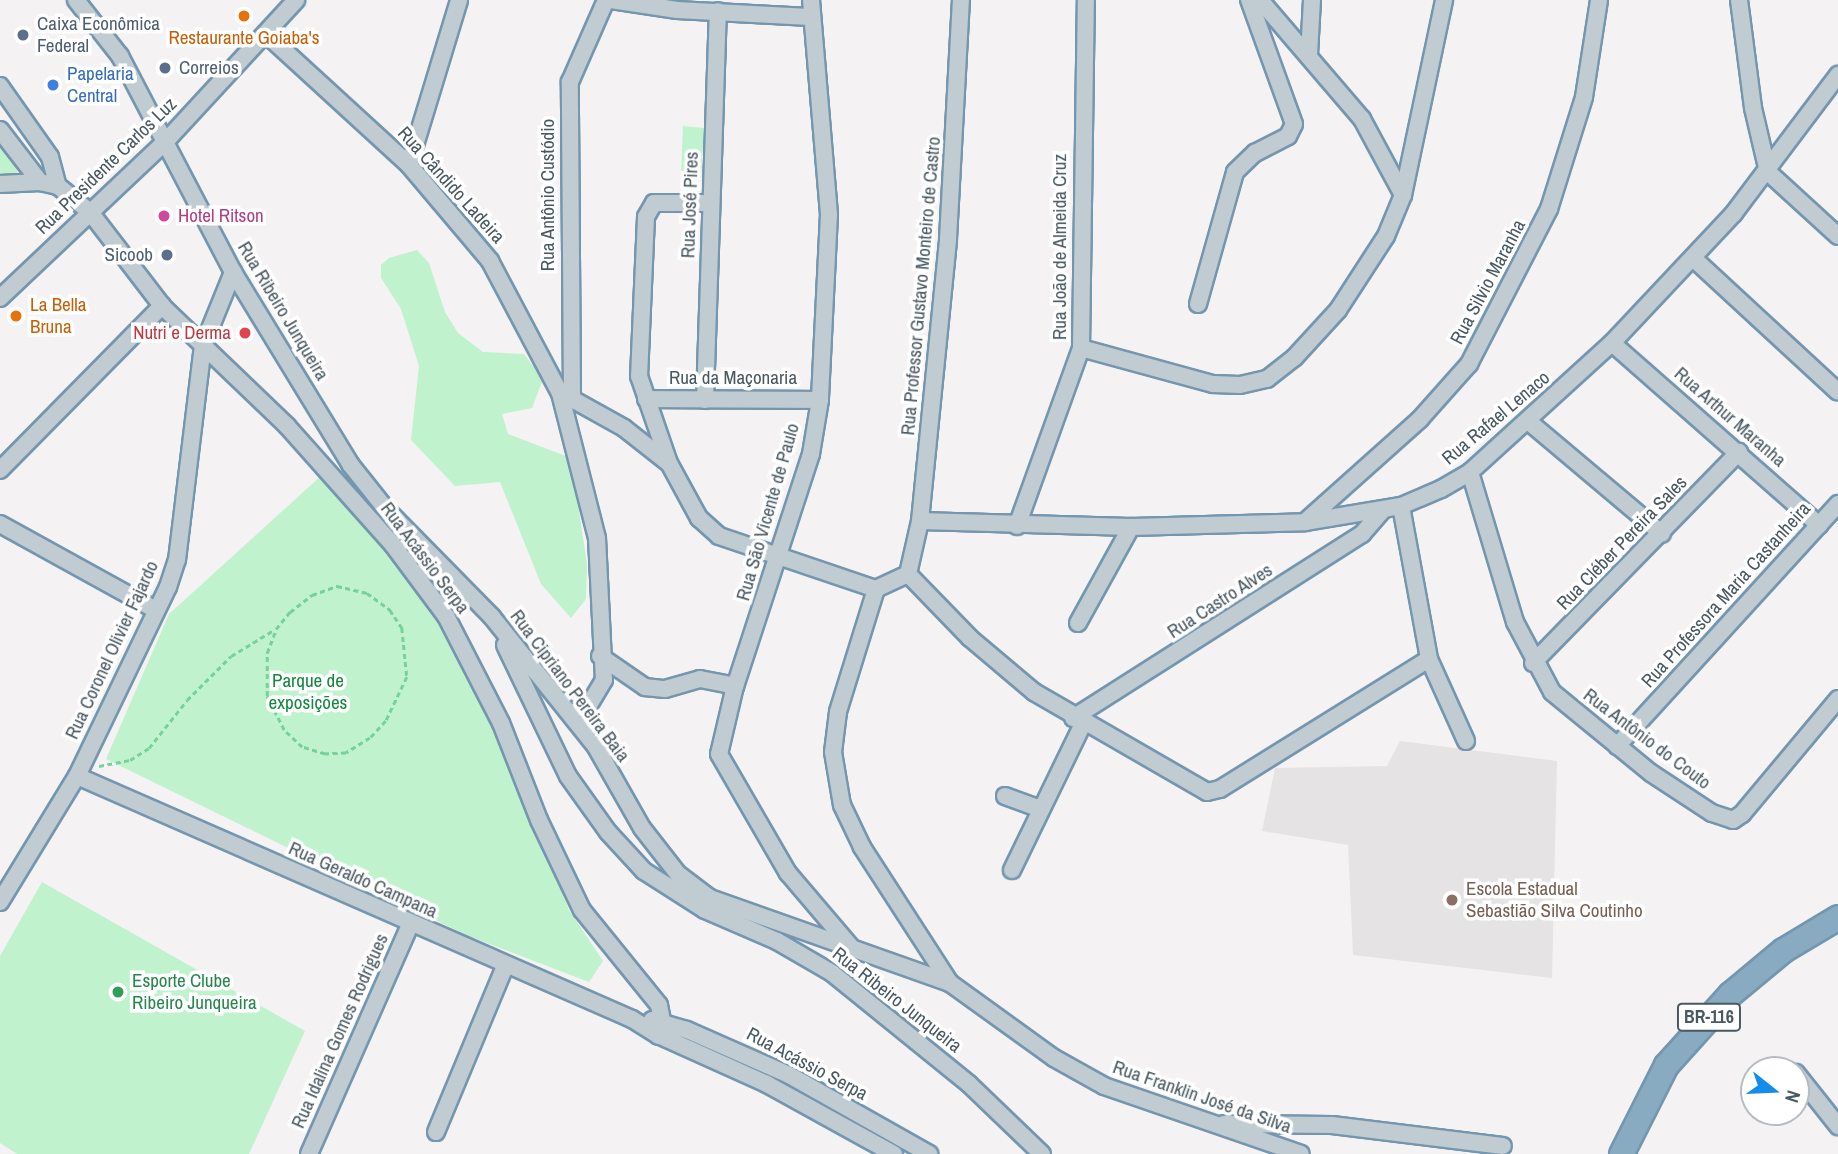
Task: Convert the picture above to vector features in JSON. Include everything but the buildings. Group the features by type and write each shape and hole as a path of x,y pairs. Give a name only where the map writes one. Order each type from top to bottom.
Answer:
{"highway":[{"name":"BR-116","path":"1621,1154 1666,1065 1730,994 1783,950 1838,917"}],"street":[{"name":"Rua Ribeiro Junqueira","path":"76,0 120,56 233,272 350,464 385,508 492,617"},
{"name":"Rua Presidente Carlos Luz","path":"0,298 166,141 296,0"},
{"path":"409,165 459,0"},
{"path":"609,0 718,11 811,8"},
{"name":"Rua Antônio Custódio","path":"566,395 570,82 609,0"},
{"name":"Rua Professor Gustavo Monteiro de Castro","path":"908,574 920,521 948,239 961,0"},
{"name":"Rua João de Almeida Cruz","path":"1017,526 1081,348 1086,0"},
{"path":"1198,304 1235,172 1255,153 1289,136 1294,124 1249,0"},
{"path":"1260,0 1362,119 1403,195"},
{"path":"1309,55 1312,0"},
{"path":"1081,348 1213,384 1240,385 1267,379 1294,358 1368,269 1403,195 1444,0"},
{"name":"Rua Silvio Maranha","path":"1305,522 1420,419 1469,364 1549,209 1584,97 1599,0"},
{"path":"1739,0 1753,108 1768,172 1838,236"},
{"name":"Rua São Vicente de Paulo","path":"811,8 829,214 820,400 811,454 735,686 720,745 721,760 788,873 851,947"},
{"name":"Rua José Pires","path":"705,400 718,11"},
{"name":"Rua Cândido Ladeira","path":"266,34 409,165 491,261 566,395"},
{"name":"Rua Rafael Lenaco","path":"920,521 1017,526 1131,527 1305,522 1401,506 1470,472 1612,343 1693,258 1768,172 1837,81"},
{"path":"0,86 50,157 58,186 40,182 0,184"},
{"path":"0,130 40,182"},
{"name":"Rua Acássio Serpa","path":"58,186 90,212 162,306 304,446 393,545 446,616 501,723 539,820 582,910 618,960 648,990 660,1028 894,1154"},
{"path":"710,203 654,203 648,209 640,290 639,364 646,399 669,463 699,518 719,536 876,589 908,574 970,638 1034,692 1078,721 1206,792 1241,777 1429,659"},
{"path":"1693,258 1838,392"},
{"name":"Rua Coronel Olivier Fajardo","path":"0,902 77,776 177,560 203,346 233,272"},
{"path":"0,470 162,306"},
{"name":"Rua Arthur Maranha","path":"1612,343 1819,525"},
{"path":"566,395 624,428 669,463"},
{"path":"566,395 597,538 600,656 604,680 600,692 571,715"},
{"name":"Rua da Maçonaria","path":"646,399 820,400"},
{"path":"1528,421 1662,534"},
{"name":"Rua Cléber Pereira Sales","path":"1533,663 1662,534 1739,452"},
{"name":"Rua Antônio do Couto","path":"1470,472 1515,622 1533,663 1552,692 1617,746 1712,813 1733,820 1742,814 1838,699"},
{"name":"Rua Professora Maria Castanheira","path":"1617,746 1838,504"},
{"path":"1401,506 1429,659 1466,741"},
{"name":"Rua Castro Alves","path":"1078,721 1362,534 1383,510"},
{"path":"0,524 156,610"},
{"path":"1078,622 1131,527"},
{"path":"876,589 838,712 833,752 842,805 880,878 950,983"},
{"name":"Rua Cipriano Pereira Baia","path":"492,617 596,747 642,828 678,874 707,904"},
{"name":"Rua Cipriano Pereira Baia","path":"492,617 568,776 600,821 644,871 707,904"},
{"path":"600,656 645,687 665,689 700,679 735,686"},
{"path":"1012,870 1078,721"},
{"name":"Rua Geraldo Campana","path":"77,776 410,925 632,1019 660,1028"},
{"path":"1005,796 1040,809"},
{"name":"Rua Ribeiro Junqueira","path":"707,904 832,974 969,1084 1042,1154"},
{"path":"707,904 851,947 950,983"},
{"name":"Rua Idalina Gomes Rodrigues","path":"309,1154 410,925"},
{"path":"436,1132 505,966"},
{"name":"Rua Franklin José da Silva","path":"950,983 1054,1058 1104,1086 1301,1154"},
{"name":"Rua Acássio Serpa","path":"660,1028 789,1075 911,1150 929,1154"},
{"path":"1810,1091 1838,1126"},
{"path":"1213,1125 1332,1125 1503,1146"}],"path":[{"path":"77,776 130,760 149,748 187,700 231,656 276,629 312,595 337,586 367,593 390,610 402,628 408,677 386,722 370,738 346,753 325,754 302,747 284,730 268,696 267,653 276,629"}],"shaded area":[{"name":"Escola Estadual Sebastião Silva Coutinho","path":"1400,741 1557,761 1552,978 1353,955 1348,845 1262,831 1275,768 1387,766"}],"green space":[{"path":"683,126 704,128 701,178 681,177"},
{"path":"0,144 7,152 19,175 0,175"},
{"path":"417,250 429,263 445,312 458,333 483,352 524,354 543,379 532,408 502,414 508,434 571,458 587,564 586,599 571,618 541,584 500,482 455,486 411,440 419,366 401,309 381,278 381,265 389,258"},
{"name":"Parque de exposições","path":"322,475 379,535 463,659 494,722 569,910 603,961 589,982 466,935 106,759 169,614"},
{"name":"Esporte Clube Ribeiro Junqueira","path":"42,882 305,1031 249,1154 17,1154 0,1143 0,956"}],"place":[{"name":"Restaurante Goiaba's","path":"244,16"},
{"name":"Caixa Econômica Federal","path":"23,35"},
{"name":"Correios","path":"165,68"},
{"name":"Papelaria Central","path":"53,85"},
{"name":"Hotel Ritson","path":"164,216"},
{"name":"Sicoob","path":"167,255"},
{"name":"La Bella Bruna","path":"16,316"},
{"name":"Nutri e Derma","path":"245,333"},
{"name":"Escola Estadual Sebastião Silva Coutinho","path":"1452,900"},
{"name":"Esporte Clube Ribeiro Junqueira","path":"118,992"}]}
